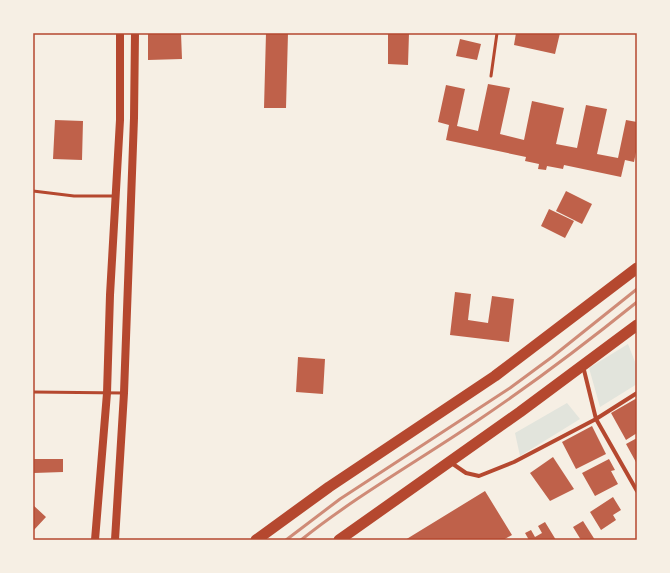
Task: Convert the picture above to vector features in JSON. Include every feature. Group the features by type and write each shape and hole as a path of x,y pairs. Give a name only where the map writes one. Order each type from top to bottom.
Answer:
{"highway":[{"path":"256,540 329,487 495,376 637,268"},
{"path":"339,540 520,412 637,325"}],"main road":[{"path":"95,540 107,393 110,295 120,120 120,33"},
{"path":"115,540 124,393 136,33"}],"street":[{"path":"582,366 596,419 637,491"},
{"path":"450,461 466,473 479,476 514,462 596,419 637,393"}],"lane":[{"path":"491,76 497,33"},
{"path":"33,191 74,196 116,196"},
{"path":"33,392 124,393"}],"shaded area":[{"path":"628,344 637,367 637,384 600,407 589,368"},
{"path":"567,403 580,419 520,456 515,433"}],"building":[{"path":"148,33 181,33 182,59 148,60"},
{"path":"266,33 288,33 286,108 264,108"},
{"path":"388,33 409,33 408,65 388,64"},
{"path":"516,33 560,33 555,54 514,45"},
{"path":"460,39 481,44 477,60 456,56"},
{"path":"488,84 510,88 500,134 524,140 532,101 564,108 556,144 577,148 586,105 607,109 597,154 618,158 626,120 637,122 637,147 634,162 625,160 621,177 564,165 563,169 547,166 546,170 538,169 539,164 525,161 526,157 446,140 449,125 438,122 446,85 465,89 457,126 478,131"},
{"path":"55,120 83,121 82,160 53,159"},
{"path":"566,191 592,204 582,224 556,211"},
{"path":"549,209 574,221 565,238 541,226"},
{"path":"455,292 471,294 468,320 488,323 492,296 514,299 509,342 450,335"},
{"path":"298,357 325,359 323,394 296,392"},
{"path":"637,398 637,433 626,440 611,413"},
{"path":"592,426 606,454 576,469 562,442"},
{"path":"637,438 637,464 626,444"},
{"path":"553,457 574,489 550,501 530,473"},
{"path":"34,459 63,459 63,472 34,473"},
{"path":"609,459 615,470 611,471 618,484 595,496 582,473"},
{"path":"485,491 512,535 503,540 405,540"},
{"path":"613,497 621,510 613,515 616,520 601,530 590,512"},
{"path":"33,505 46,517 33,531"},
{"path":"583,521 595,540 581,540 573,527"},
{"path":"545,522 556,540 529,540 525,533 531,530 535,537 542,533 538,526"}],"railway":[{"path":"286,540 340,499 510,388 552,357 637,289"},
{"path":"301,540 343,508 455,436 518,393 637,302"}]}
